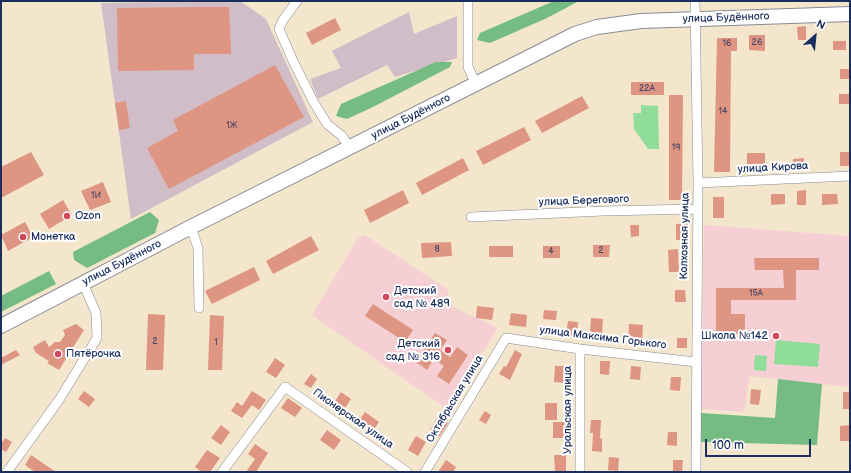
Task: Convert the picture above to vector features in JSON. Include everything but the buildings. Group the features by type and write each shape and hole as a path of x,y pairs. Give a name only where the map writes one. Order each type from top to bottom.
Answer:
{"main road":[{"name":"улица Будённого","path":"1,326 191,227 562,40 597,27 641,21 850,14"}],"street":[{"path":"297,1 279,28 293,61 313,101 328,124 342,136 350,148"},
{"path":"468,1 468,67 476,84"},
{"name":"Колхозная улица","path":"695,1 694,92 698,183 696,472"},
{"name":"улица Кирова","path":"698,183 850,176"},
{"name":"улица Берегового","path":"472,218 603,211 697,209"},
{"path":"191,227 198,248 199,308"},
{"path":"7,472 59,400 97,338 96,313 83,283"},
{"name":"улица Максима Горького","path":"506,338 580,349 696,362"},
{"name":"Октябрьская улица","path":"425,472 506,338"},
{"name":"Уральская улица","path":"580,349 580,472"},
{"name":"Пионерская улица","path":"222,472 285,386 407,472"}],"shaded area":[{"path":"240,1 266,19 313,122 131,219 101,3"},
{"path":"409,12 414,34 457,16 457,58 395,77 387,65 318,99 310,79 341,68 332,51"},
{"name":"Школа №142","path":"704,225 850,236 850,387 750,376 744,412 701,409"},
{"name":"Детский сад № 489","path":"365,235 448,290 449,305 498,328 447,409 312,315 358,238"}],"green space":[{"path":"554,1 579,1 547,18 490,43 477,40 480,33"},
{"path":"436,62 452,62 450,67 371,108 347,119 336,116 341,104"},
{"path":"641,105 658,106 659,149 648,149 634,129 633,113 641,113"},
{"path":"150,212 159,220 155,233 87,268 74,260 73,252"},
{"path":"49,271 56,284 1,312 1,296"},
{"path":"776,340 820,344 818,367 774,364"},
{"path":"755,355 767,356 766,371 754,370"},
{"path":"778,379 822,384 817,445 701,442 701,413 775,418"}],"place":[{"name":"Ozon","path":"67,216"},
{"name":"Монетка","path":"23,237"},
{"name":"Детский сад № 489","path":"386,297"},
{"name":"Школа №142","path":"776,336"},
{"name":"Детский сад № 316","path":"448,350"},
{"name":"Пятёрочка","path":"58,354"}]}
